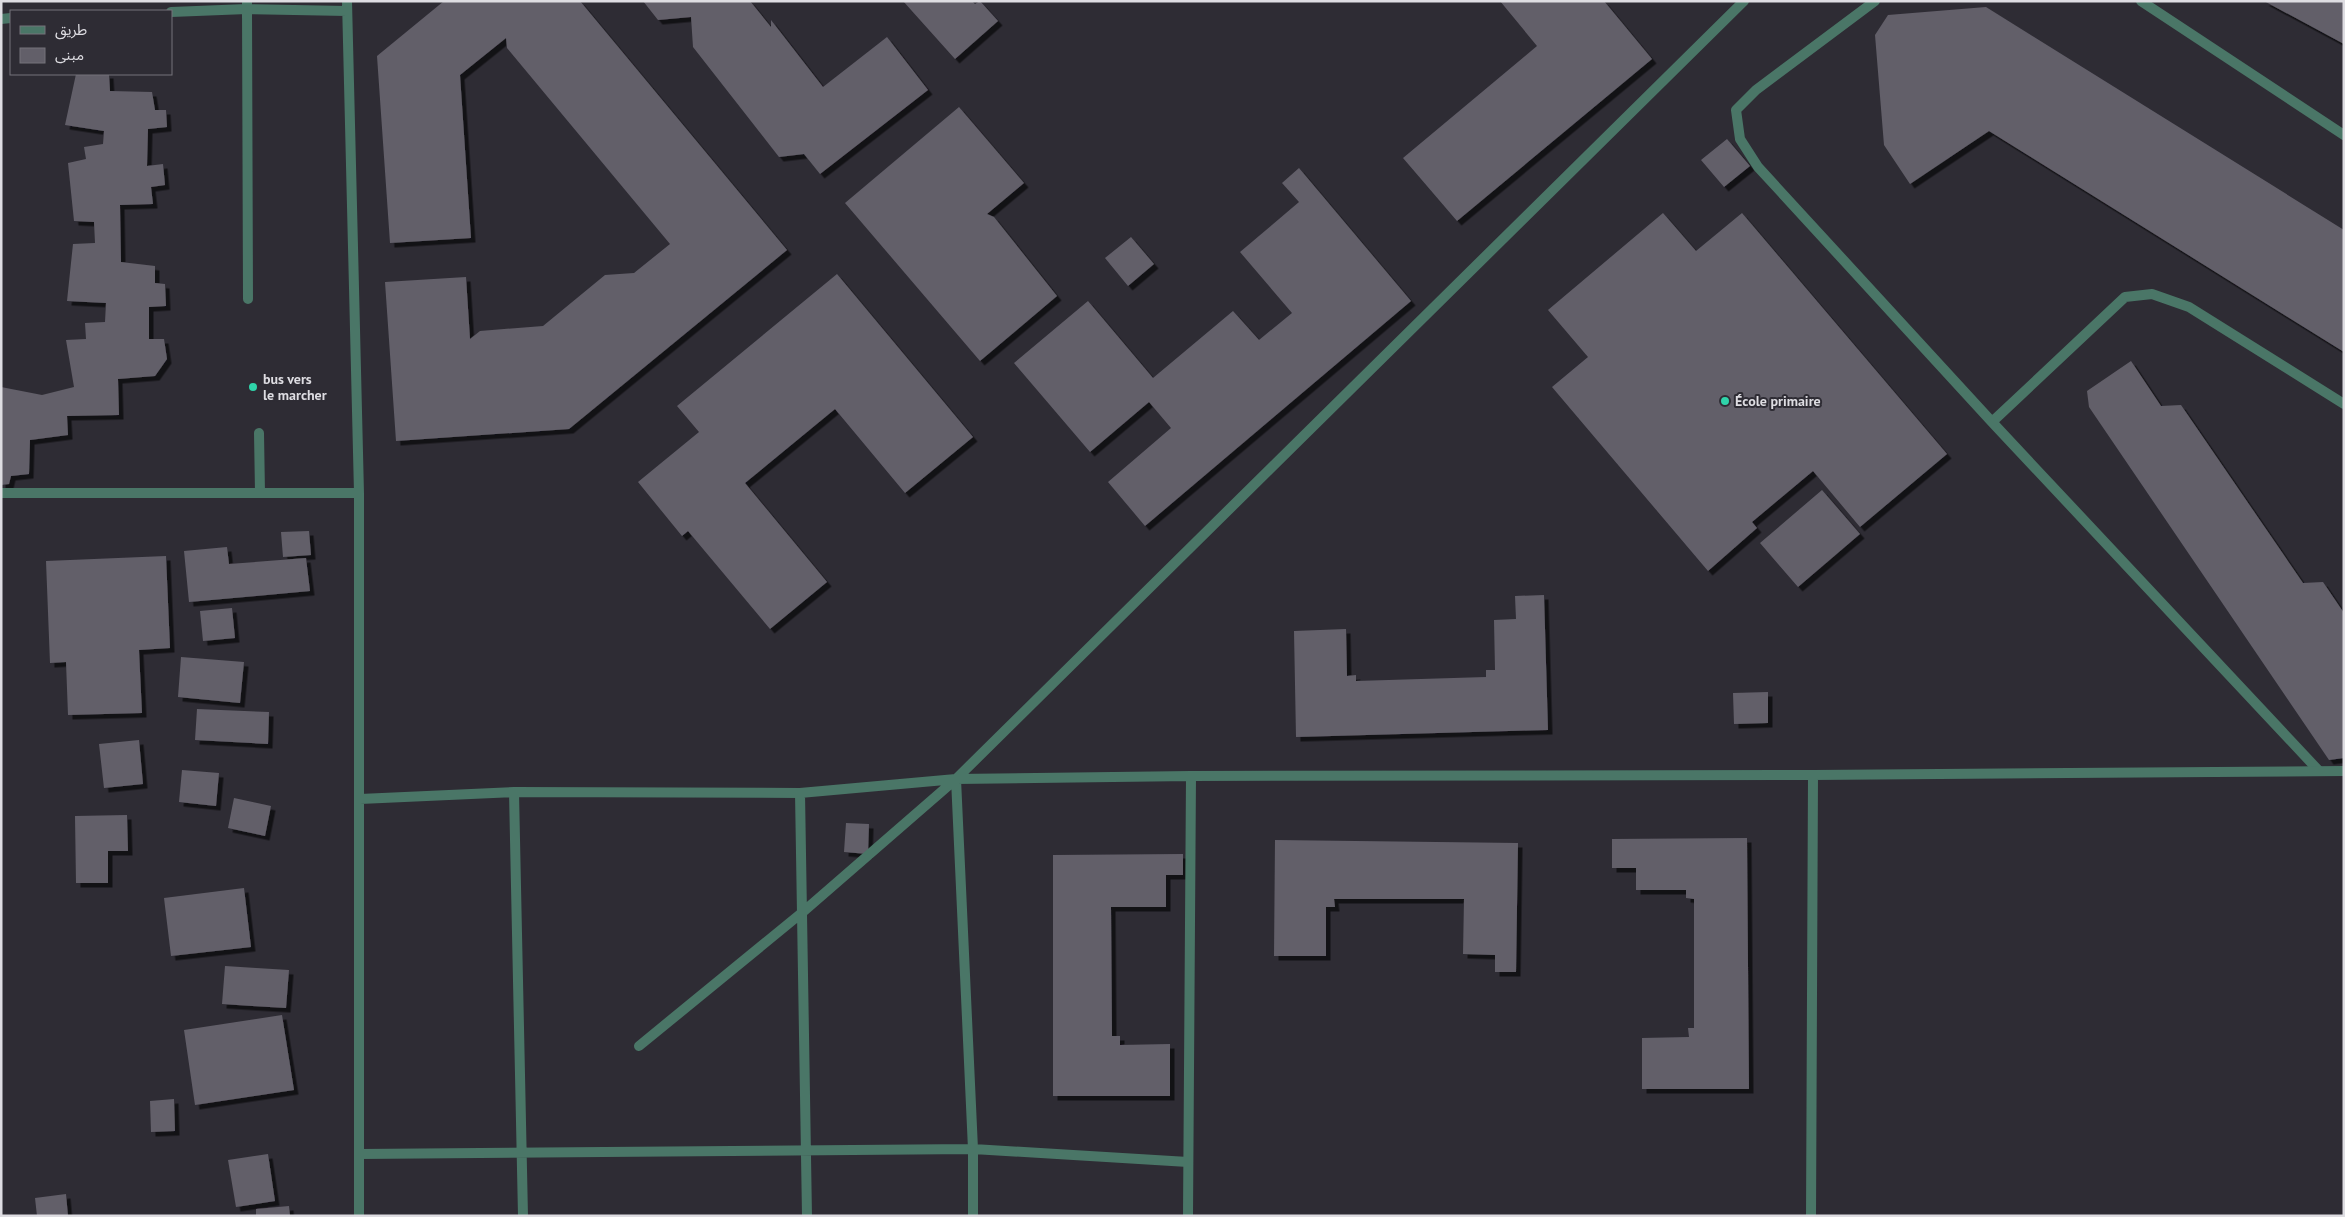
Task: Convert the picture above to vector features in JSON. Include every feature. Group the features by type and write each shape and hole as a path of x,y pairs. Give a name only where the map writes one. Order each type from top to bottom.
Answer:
{"street":[{"path":"639,1046 804,911 956,779 1744,1"},
{"path":"1875,1 1756,90 1736,110 1740,139 1758,167 1992,422 2319,771"},
{"path":"2141,1 2344,135"},
{"path":"247,5 248,298"},
{"path":"172,12 247,5 347,6 359,493 359,1216"},
{"path":"1992,422 2125,297 2152,294 2189,306 2344,404"},
{"path":"259,433 260,493"},
{"path":"1,493 359,493"},
{"path":"360,799 514,792 800,793 956,779 1191,776 1813,775 2344,771"},
{"path":"1811,1216 1813,775"},
{"path":"1188,1216 1191,776"},
{"path":"956,779 973,1149 973,1216"},
{"path":"514,792 520,1152 523,1216"},
{"path":"800,793 804,911 807,1216"},
{"path":"360,1154 973,1149 1188,1162"}],"building":[{"path":"444,1 580,1 787,250 569,429 396,441 385,282 466,277 470,339 480,331 543,326 605,275 634,273 670,244 507,48 506,38 460,75 471,238 390,243 377,56"},
{"path":"643,1 750,1 771,27 771,20 823,87 887,37 928,90 820,174 804,154 779,157 693,47 691,17 658,20"},
{"path":"903,1 972,1 975,4 980,1 998,21 955,59"},
{"path":"1500,1 1604,1 1652,59 1457,221 1403,158 1537,46"},
{"path":"2264,1 2344,1 2344,44"},
{"path":"1986,7 2344,230 2344,352 1989,131 1910,184 1884,145 1875,35 1888,15"},
{"path":"76,75 109,75 110,91 152,92 155,110 166,110 167,127 148,129 147,166 163,164 165,185 151,187 153,204 120,205 121,262 155,266 155,283 165,284 166,306 149,307 149,339 164,339 167,359 155,376 118,379 119,415 67,416 68,435 30,440 29,474 11,476 9,484 1,485 1,387 42,395 74,387 66,340 86,339 85,323 105,322 106,303 67,301 73,244 95,243 94,222 74,221 68,163 86,159 84,147 103,144 104,131 65,125"},
{"path":"959,107 1024,183 987,214 994,217 1057,296 980,361 845,203"},
{"path":"1727,139 1750,166 1724,187 1701,160"},
{"path":"1299,168 1411,301 1145,526 1108,482 1171,428 1149,402 1090,452 1014,363 1088,301 1153,378 1233,311 1259,340 1292,313 1240,252 1299,202 1282,183"},
{"name":"École primaire","path":"1663,213 1696,251 1742,213 1947,454 1860,527 1813,471 1752,522 1757,528 1708,571 1552,387 1588,357 1548,310"},
{"path":"1131,237 1154,264 1128,286 1105,258"},
{"path":"837,274 973,437 905,493 835,409 745,483 827,582 770,629 688,531 682,536 638,482 699,432 677,406"},
{"path":"2131,361 2161,406 2181,405 2303,583 2323,582 2344,613 2344,758 2329,760 2089,407 2087,391"},
{"path":"1822,490 1860,534 1798,587 1760,543"},
{"path":"309,531 311,555 283,557 281,532"},
{"path":"227,547 229,564 306,558 310,591 189,602 184,551"},
{"path":"166,556 170,648 139,650 142,713 68,715 66,662 50,663 46,561"},
{"path":"1544,595 1548,730 1296,737 1294,631 1346,629 1347,676 1356,675 1356,681 1486,677 1486,670 1495,670 1494,620 1516,619 1515,596"},
{"path":"232,608 235,638 203,641 200,611"},
{"path":"181,657 244,662 240,703 178,697"},
{"path":"1768,692 1768,723 1734,724 1733,693"},
{"path":"197,709 269,712 268,744 195,740"},
{"path":"139,740 143,784 104,788 99,744"},
{"path":"182,770 219,773 216,806 179,802"},
{"path":"234,798 271,806 265,836 228,828"},
{"path":"127,815 128,851 108,851 108,883 76,883 75,816"},
{"path":"846,823 869,824 868,854 844,852"},
{"path":"1747,838 1749,1089 1642,1089 1642,1038 1689,1037 1688,1028 1694,1028 1694,899 1686,898 1686,890 1636,890 1636,868 1612,868 1612,839"},
{"path":"1275,840 1518,843 1516,972 1495,972 1495,955 1463,954 1464,899 1334,899 1335,907 1326,907 1326,956 1274,956"},
{"path":"1183,854 1183,875 1166,875 1166,907 1111,907 1112,1036 1120,1036 1120,1045 1170,1044 1170,1096 1053,1096 1053,855"},
{"path":"244,888 251,947 171,956 164,898"},
{"path":"225,966 289,970 286,1008 222,1004"},
{"path":"282,1015 294,1090 195,1105 184,1030"},
{"path":"174,1099 175,1131 151,1132 150,1101"},
{"path":"268,1154 275,1201 236,1207 228,1160"},
{"path":"66,1194 68,1216 37,1216 35,1198"},
{"path":"289,1206 290,1216 256,1216 256,1209"}],"place":[{"name":"bus vers le marcher","path":"253,387"},
{"name":"École primaire","path":"1725,401"}]}
